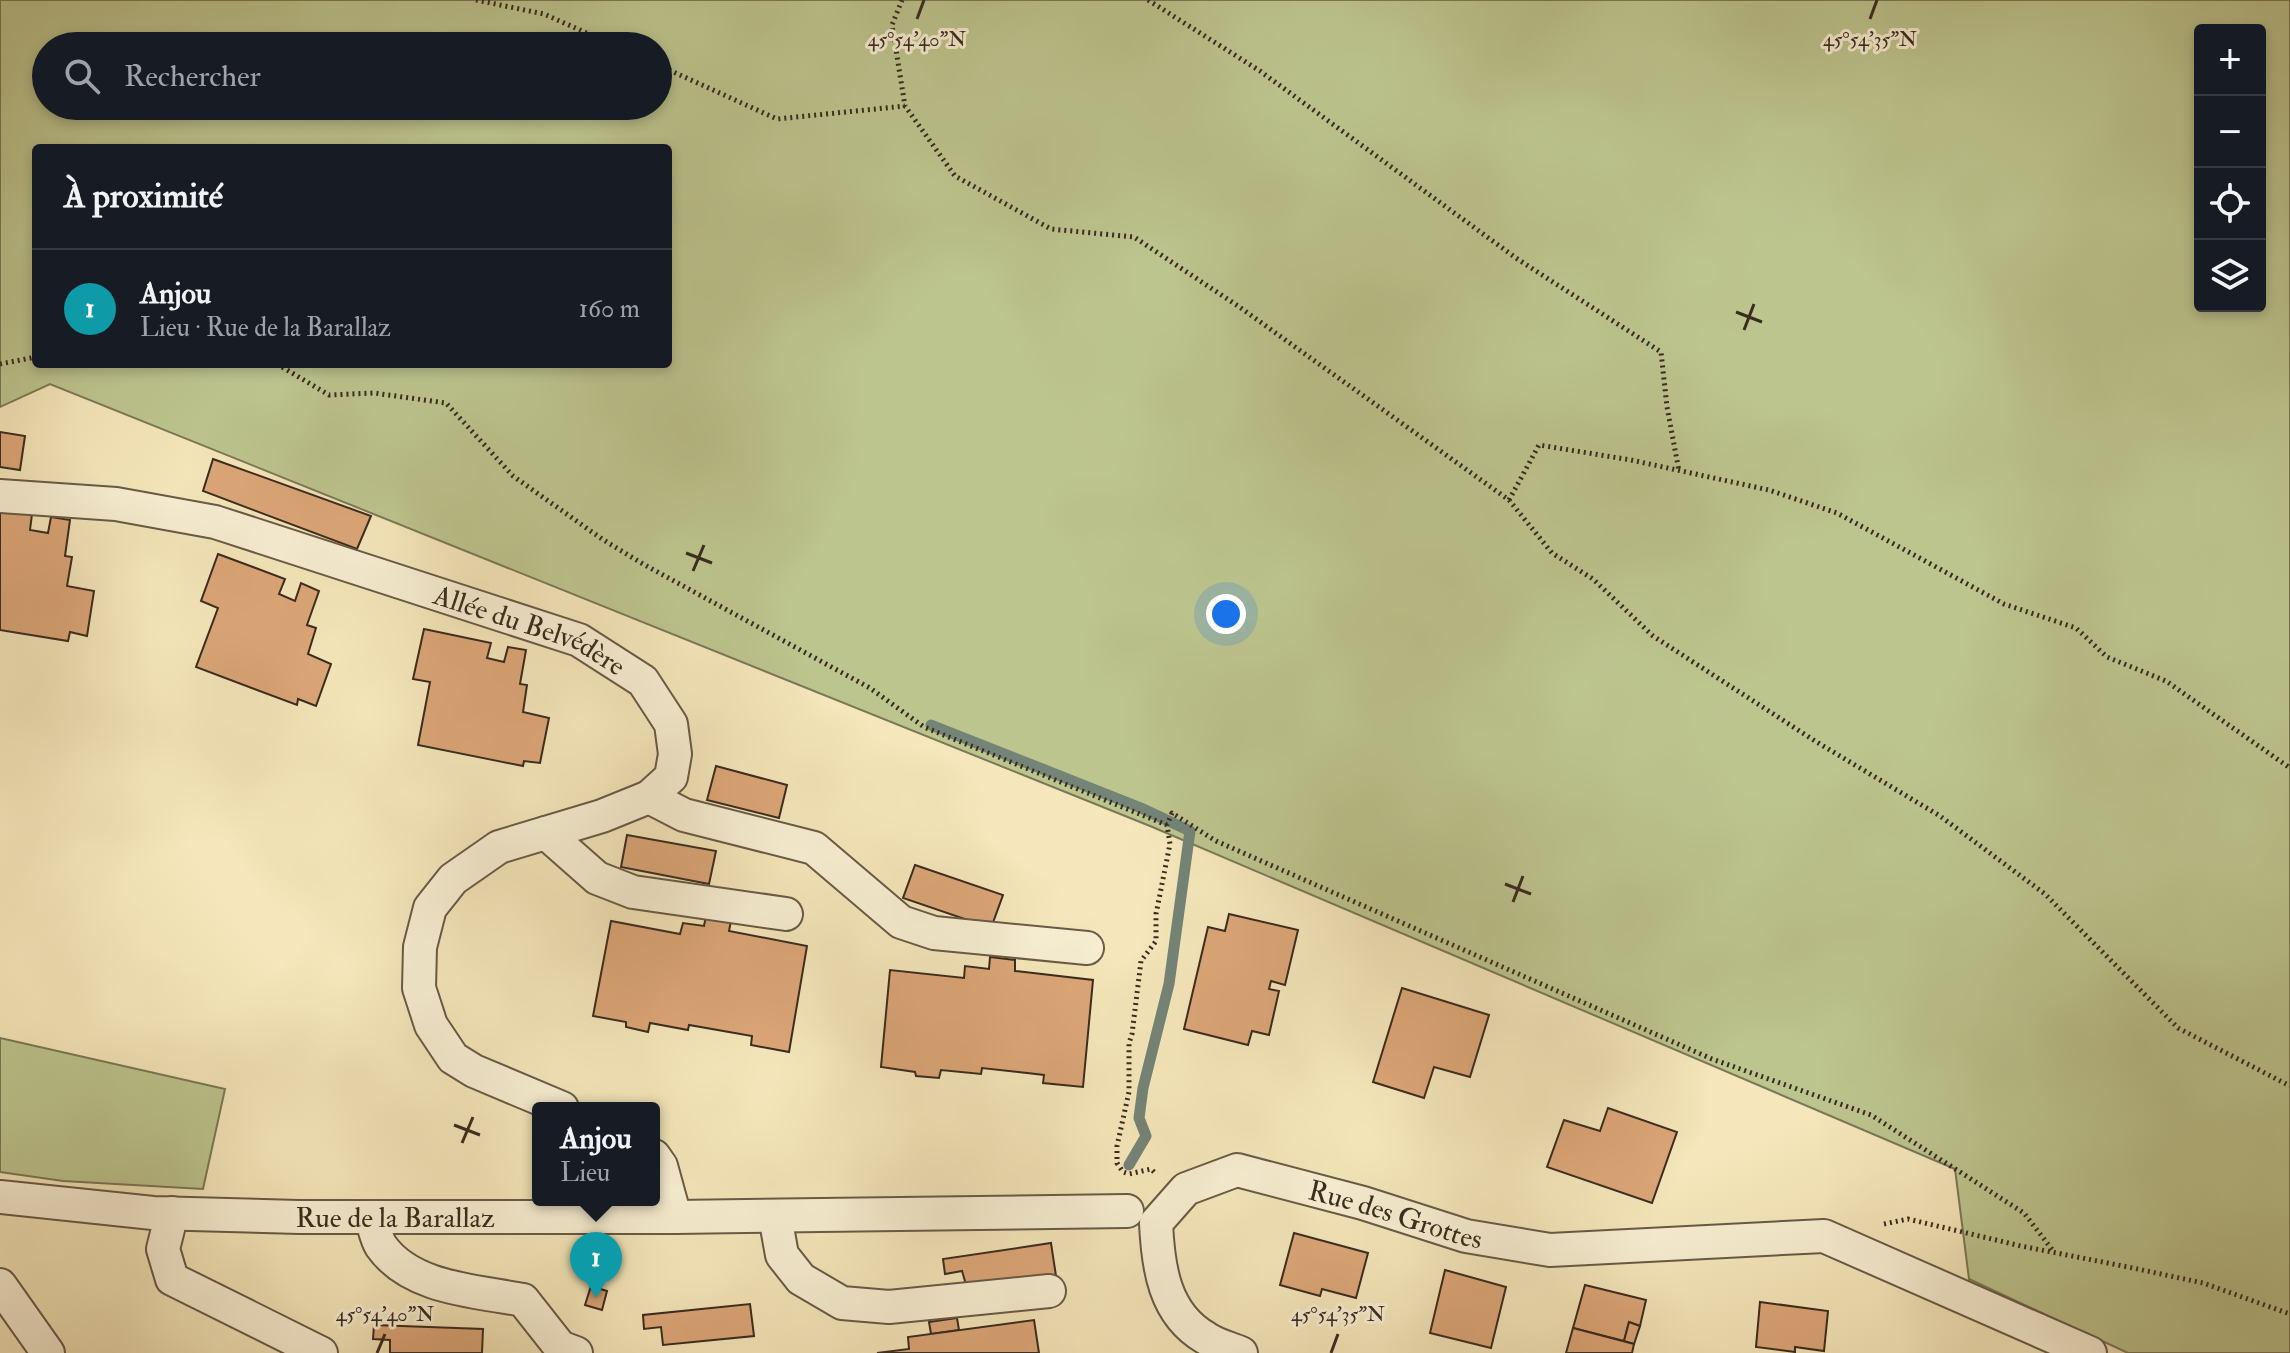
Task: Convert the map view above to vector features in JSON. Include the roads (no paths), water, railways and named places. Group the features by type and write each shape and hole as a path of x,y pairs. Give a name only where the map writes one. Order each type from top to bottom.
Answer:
{"street":[{"name":"Allée du Belvédère","path":"0,496 116,504 215,522 579,640 643,681 671,724 675,754 671,777 649,797 602,816 499,847 453,879 430,908 420,947 419,988 431,1025 453,1058 474,1071 548,1102"},
{"path":"649,797 684,815 814,848 901,922 934,933 1087,948"},
{"path":"546,833 597,878 633,892 786,914"},
{"path":"660,1165 675,1217"},
{"name":"Rue des Grottes","path":"1241,1353 1204,1338 1171,1306 1158,1261 1156,1223 1186,1189 1237,1170 1363,1203 1466,1236 1550,1250 1824,1236 2090,1353"},
{"name":"Rue de la Barallaz","path":"0,1197 172,1213 371,1217 675,1217 1127,1211"},
{"path":"172,1213 163,1249 172,1279 321,1353"},
{"path":"775,1216 782,1255 801,1279 842,1303 889,1307 1049,1291"},
{"path":"371,1217 381,1245 406,1271 454,1287 523,1300 560,1347 576,1353"},
{"path":"0,1285 48,1353"}],"waterway":[{"path":"931,725 1141,808 1190,831 1169,984 1143,1088 1139,1118 1146,1136 1129,1165"}],"place":[{"name":"Anjou","path":"596,1298"}]}
